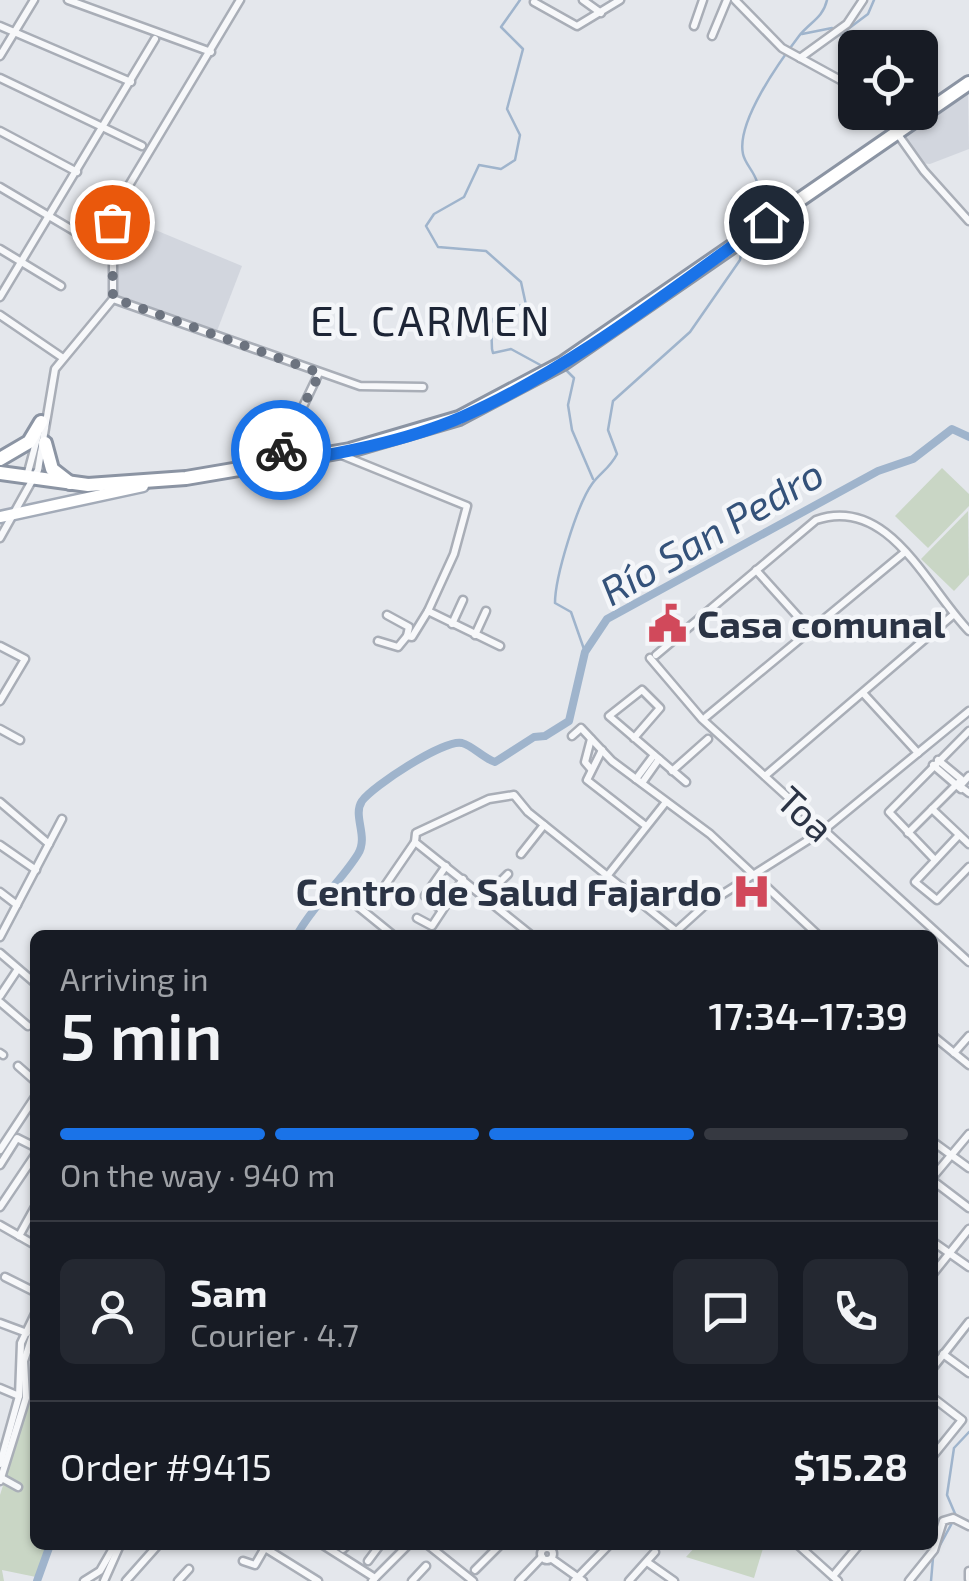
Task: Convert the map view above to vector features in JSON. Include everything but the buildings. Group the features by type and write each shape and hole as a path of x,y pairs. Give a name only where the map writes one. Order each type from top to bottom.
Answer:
{"highway":[{"path":"0,472 29,483 163,481 333,452 459,418 542,376 969,83"},
{"path":"0,460 29,442 41,422"},
{"path":"46,442 54,472 72,484"}],"main road":[{"path":"0,517 163,481"}],"street":[{"path":"0,56 34,0"},
{"path":"68,0 211,52"},
{"path":"0,538 15,514 46,442 54,374 113,298 113,212 240,0"},
{"path":"583,0 601,13"},
{"path":"534,2 577,26 620,0"},
{"path":"694,26 703,0"},
{"path":"712,36 727,0"},
{"path":"735,0 782,48 838,79"},
{"path":"799,58 847,24 864,0"},
{"path":"0,26 131,82"},
{"path":"0,297 156,39"},
{"path":"0,78 142,146"},
{"path":"894,130 969,222"},
{"path":"0,131 77,172"},
{"path":"0,187 113,254"},
{"path":"0,249 61,286"},
{"path":"113,298 366,387 423,387"},
{"path":"0,315 64,358"},
{"path":"276,464 320,373"},
{"path":"29,483 41,422 48,407"},
{"path":"333,452 467,506 454,554 428,610 412,637 407,636"},
{"path":"810,630 756,570 816,520 855,516 876,524 905,552 969,631"},
{"path":"706,716 905,552"},
{"name":"Toa","path":"756,570 654,656 702,719 926,930"},
{"path":"452,624 464,600"},
{"path":"428,610 500,646"},
{"path":"474,635 486,611"},
{"path":"378,640 398,647 407,636 409,627 386,615"},
{"path":"765,776 954,615"},
{"path":"0,646 25,660 0,700"},
{"path":"634,738 660,708 640,690 609,714 634,738 686,782"},
{"path":"863,693 918,753"},
{"path":"680,930 704,906 824,830 969,711"},
{"path":"572,736 581,728 612,761 756,876 813,930"},
{"path":"0,729 20,740"},
{"path":"935,860 890,812 969,731"},
{"path":"590,769 585,762 591,739"},
{"path":"672,771 708,739"},
{"path":"602,750 587,780 646,826"},
{"path":"639,781 656,757"},
{"path":"908,833 965,784 936,762"},
{"path":"382,890 416,842 416,834 502,795 518,797 528,812 671,930"},
{"path":"0,802 50,844"},
{"path":"608,876 666,802"},
{"path":"932,810 969,844"},
{"path":"0,937 62,819"},
{"path":"521,854 544,824"},
{"path":"959,835 914,882 934,900 969,867"},
{"path":"416,842 487,894 526,930"},
{"path":"0,845 36,870"},
{"path":"442,910 427,898 446,866"},
{"path":"487,894 508,874"},
{"path":"417,918 432,926 462,879"},
{"path":"0,892 17,905"},
{"path":"350,900 388,930"},
{"name":"Toa","path":"938,941 969,962"},
{"path":"0,953 30,979"},
{"path":"18,969 0,999 28,1026"},
{"path":"954,1053 969,1036"},
{"path":"938,1040 969,1065"},
{"path":"18,1066 30,1077"},
{"path":"0,1150 30,1105"},
{"path":"938,1172 969,1134"},
{"path":"0,1164 17,1138 30,1144"},
{"path":"938,1145 969,1168"},
{"path":"0,1207 30,1162"},
{"path":"938,1184 969,1208"},
{"path":"0,1225 30,1242"},
{"path":"19,1236 30,1225"},
{"path":"938,1266 969,1229"},
{"path":"938,1245 969,1267"},
{"path":"5,1276 30,1289"},
{"path":"0,1324 30,1331"},
{"path":"938,1360 968,1326"},
{"path":"0,1464 19,1396 18,1354 30,1333"},
{"path":"18,1487 0,1479 26,1398 24,1361 30,1335"},
{"path":"943,1354 969,1373"},
{"path":"0,1388 19,1396"},
{"path":"938,1402 962,1422 938,1450"},
{"path":"938,1536 942,1523 961,1521"},
{"path":"84,1581 100,1571 115,1550"},
{"path":"104,1581 116,1550"},
{"path":"126,1581 154,1550"},
{"path":"243,1560 255,1565 264,1550"},
{"path":"271,1550 318,1581"},
{"path":"331,1550 374,1579 403,1550"},
{"path":"368,1561 376,1550"},
{"path":"434,1550 473,1581"},
{"path":"475,1570 495,1550"},
{"path":"519,1581 545,1550"},
{"path":"547,1550 578,1580 605,1550"},
{"path":"803,1550 835,1579 855,1550"},
{"path":"910,1581 934,1550"},
{"path":"629,1581 655,1552"},
{"path":"648,1562 674,1581"},
{"path":"412,1581 426,1566"},
{"path":"178,1581 189,1569"}],"shaded area":[{"path":"968,92 969,149 930,164 920,163 901,136 910,130 938,130 938,112"},
{"path":"117,214 242,266 217,331 118,295"}],"green space":[{"path":"942,468 969,494 969,506 928,548 895,516"},
{"path":"968,511 969,575 954,591 921,559"},
{"path":"29,1403 30,1550 45,1550 36,1577 2,1570 4,1581 0,1581 0,1495"},
{"path":"692,1550 762,1550 754,1578 686,1557"}],"waterway":[{"path":"520,0 501,27 523,49 507,109 520,135 515,160 501,169 479,165 464,197 434,214 426,226 438,247 486,251 521,282 526,305 500,308 491,323 493,353 511,349 544,367"},
{"path":"741,230 728,213 732,199 753,190 757,182 743,154 746,126 771,76 799,36 819,16 827,0"},
{"path":"847,30 868,14 874,0"},
{"path":"802,34 832,28"},
{"path":"585,652 571,612 555,603 556,591 580,508 592,484 617,454 608,430 613,401 690,332 740,260 742,247"},
{"path":"567,371 574,378 568,405 572,430 593,479"},
{"name":"Río San Pedro","path":"300,930 358,854 362,840 359,807 380,785 425,756 453,744 462,743 495,762 534,737 545,736 569,721 585,652 607,619 878,471 913,459 952,429 969,437"},
{"path":"956,1516 947,1495 954,1448 969,1432"},
{"path":"938,1549 952,1523"},
{"name":"Río San Pedro","path":"37,1581 48,1550"},
{"path":"931,1581 937,1550"}],"way so far":[{"path":"112,222 113,298 320,373 281,450"}],"place":[{"name":"Casa comunal","path":"667,623"},
{"name":"Centro de Salud Fajardo","path":"752,891"}],"district":[{"name":"EL CARMEN","path":"431,319"}],"route":[{"path":"281,450 276,464 350,450 459,418 562,362 766,222"}]}
